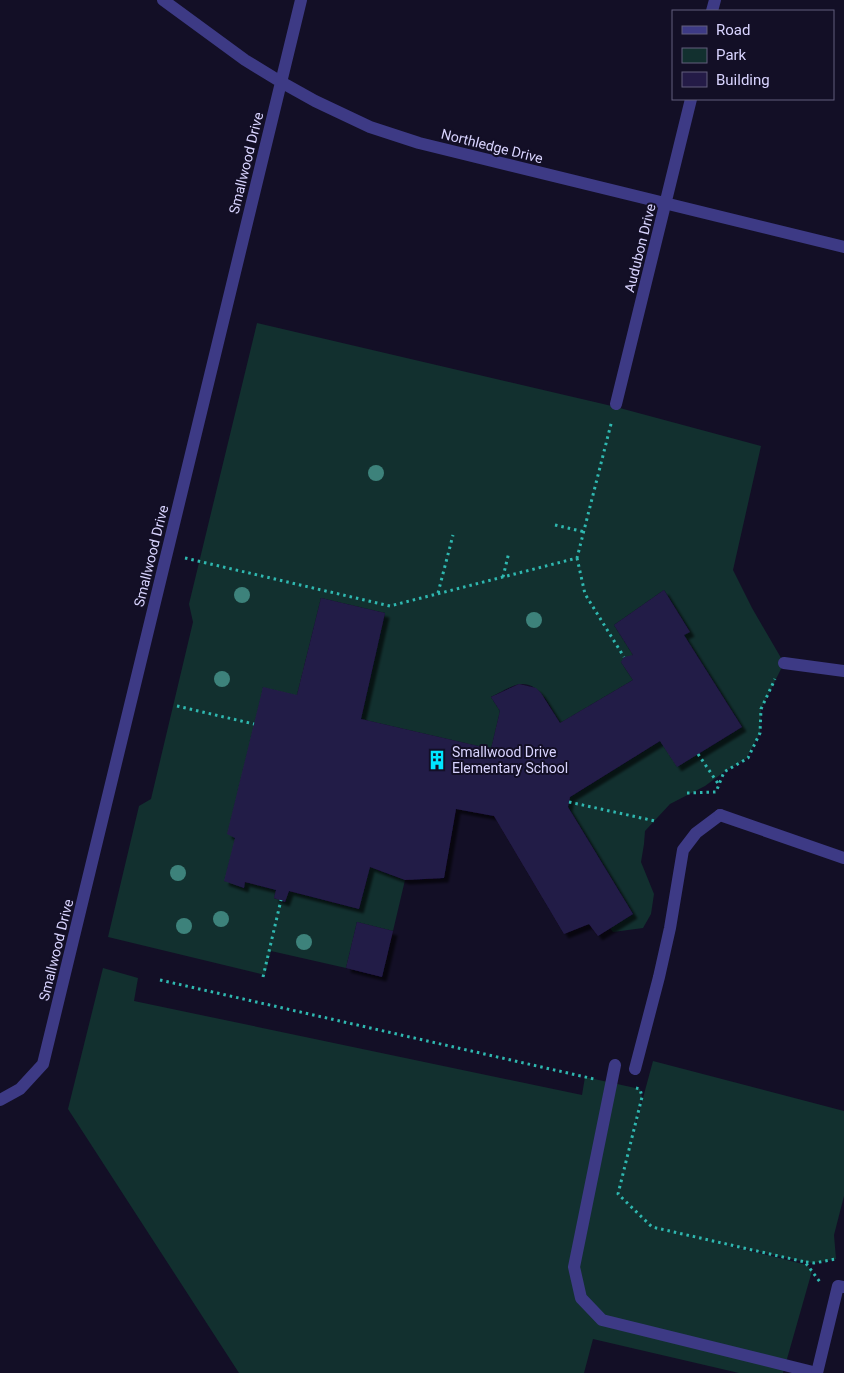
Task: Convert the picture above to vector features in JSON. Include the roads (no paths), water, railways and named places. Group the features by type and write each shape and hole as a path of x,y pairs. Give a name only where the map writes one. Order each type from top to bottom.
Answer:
{"street":[{"name":"Northledge Drive","path":"163,0 245,60 281,82 370,127 419,143 844,247"},
{"name":"Smallwood Drive","path":"0,1100 20,1088 43,1064 301,0"},
{"name":"Audubon Drive","path":"616,404 692,100"},
{"path":"784,663 844,671"},
{"path":"635,1069 670,928 683,850 696,833 720,815 844,858"},
{"path":"615,1065 574,1267 581,1298 602,1320 818,1373 838,1286 844,1287"}],"place":[{"name":"Smallwood Drive Elementary School","path":"437,760"}]}
